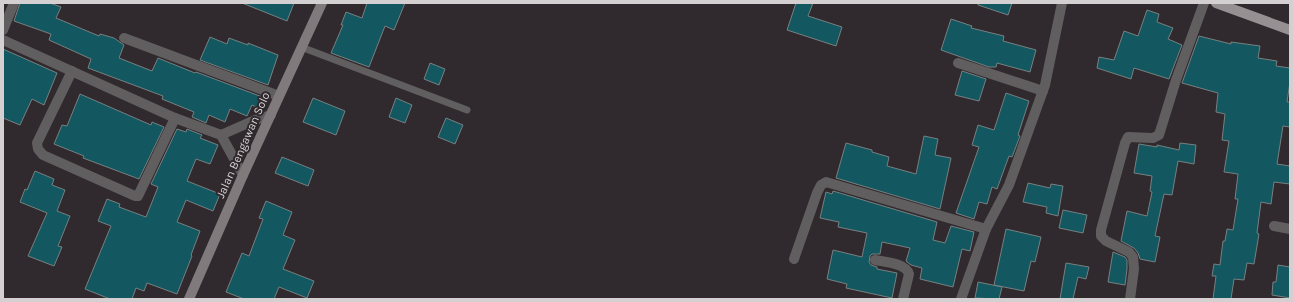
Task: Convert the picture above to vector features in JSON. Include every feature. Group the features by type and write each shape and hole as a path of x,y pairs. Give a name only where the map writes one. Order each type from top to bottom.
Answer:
{"main road":[{"name":"Jalan Bengawan Solo","path":"190,299 270,115 322,3"},
{"path":"1216,3 1290,30"}],"street":[{"path":"3,30 14,3"},
{"path":"961,299 986,229 1008,184 1043,91 1062,3"},
{"path":"1130,299 1134,269 1133,257 1129,252 1106,241 1101,236 1102,230 1125,143 1128,137 1153,138 1159,135 1176,80 1204,3"},
{"path":"124,38 279,96"},
{"path":"3,40 176,118 221,134 244,175"},
{"path":"958,62 1043,91"},
{"path":"72,71 37,143 38,149 43,155 138,196 176,118"},
{"path":"221,134 270,115"},
{"path":"794,259 817,193 821,185 826,182 986,229"},
{"path":"1274,226 1290,228"},
{"path":"875,260 903,267 908,270 909,274 903,299"}],"lane":[{"path":"301,48 467,110"}],"building":[{"path":"20,3 50,3 61,7 56,18 99,36 100,34 114,38 124,45 119,58 152,71 158,58 265,98 260,109 252,105 247,116 230,109 225,122 209,115 206,123 192,117 194,112 162,99 163,96 88,68 91,59 49,40 51,34 14,21"},
{"path":"242,3 294,3 287,21"},
{"path":"367,3 405,3 394,30 385,26 369,67 331,53 343,25 341,25 346,12 362,18"},
{"path":"796,3 813,3 808,16 842,27 836,46 787,30"},
{"path":"978,3 1012,3 1008,15 978,5"},
{"path":"1147,10 1159,14 1157,22 1173,28 1168,39 1182,45 1169,79 1134,68 1131,79 1097,68 1099,57 1114,60 1124,31 1138,36"},
{"path":"951,19 972,26 971,28 1004,36 1003,41 1036,50 1030,72 997,63 996,67 989,67 941,50"},
{"path":"1199,36 1231,44 1231,42 1260,46 1258,58 1277,61 1276,66 1290,68 1290,82 1287,102 1290,102 1290,127 1283,126 1277,164 1290,166 1290,184 1274,182 1271,204 1261,202 1257,233 1259,234 1254,264 1247,263 1244,280 1234,279 1231,299 1213,299 1216,276 1212,276 1214,264 1220,265 1223,241 1225,241 1227,229 1233,230 1238,199 1235,199 1238,174 1224,172 1229,141 1222,140 1225,114 1216,112 1218,93 1182,83"},
{"path":"210,37 227,44 229,38 248,45 248,43 278,55 268,85 200,60"},
{"path":"3,49 57,73 44,105 32,99 20,125 3,118"},
{"path":"430,63 445,69 439,85 424,79"},
{"path":"962,71 986,79 979,101 955,95"},
{"path":"1006,93 1029,101 1018,135 1020,136 1012,157 1009,156 997,189 992,187 987,204 979,202 974,219 956,213 979,147 972,145 978,125 994,130"},
{"path":"80,94 151,125 152,122 164,127 139,179 83,158 84,156 54,144 62,125 67,126"},
{"path":"313,98 345,111 336,135 303,122"},
{"path":"396,98 412,105 405,123 389,117"},
{"path":"446,118 463,125 455,144 438,137"},
{"path":"177,129 186,132 187,129 202,135 200,138 218,145 210,164 196,159 187,181 220,194 213,211 186,200 177,222 200,231 177,294 147,283 144,291 136,288 132,299 110,299 85,289 111,226 98,221 107,199 120,204 119,207 146,217 158,187 151,184"},
{"path":"924,136 938,139 935,155 951,158 940,209 836,178 846,143 872,150 872,152 889,157 887,166 916,174"},
{"path":"1180,143 1196,145 1194,164 1178,161 1172,195 1164,194 1155,236 1160,237 1155,262 1140,259 1134,248 1121,241 1127,211 1147,216 1152,192 1150,191 1152,176 1134,173 1139,144 1157,147 1157,145 1179,150"},
{"path":"282,157 314,170 308,186 275,173"},
{"path":"35,171 54,179 52,185 65,190 57,211 70,216 58,246 62,247 54,266 28,256 47,213 20,202"},
{"path":"1028,183 1050,188 1051,184 1063,186 1058,216 1046,213 1047,207 1023,202"},
{"path":"833,191 937,222 933,240 945,243 951,226 974,232 970,251 962,249 953,287 920,279 922,268 911,265 906,261 910,248 882,242 880,254 872,254 869,262 871,265 877,267 877,269 897,273 892,298 846,288 847,284 827,279 833,250 862,257 867,233 838,227 839,222 820,218 826,192 832,194"},
{"path":"266,201 292,212 283,235 295,240 283,269 314,281 307,298 279,287 274,299 244,299 226,292 242,253 249,256 263,219 259,218"},
{"path":"1063,210 1087,215 1083,233 1059,228"},
{"path":"1006,229 1041,237 1035,262 1031,261 1024,291 994,285"},
{"path":"1113,252 1125,257 1127,260 1125,285 1108,282"},
{"path":"1066,263 1089,267 1086,279 1078,277 1073,299 1060,299"},
{"path":"1278,265 1290,267 1290,298 1272,295 1273,282 1276,282"},
{"path":"978,282 1002,287 999,299 975,298"}]}
